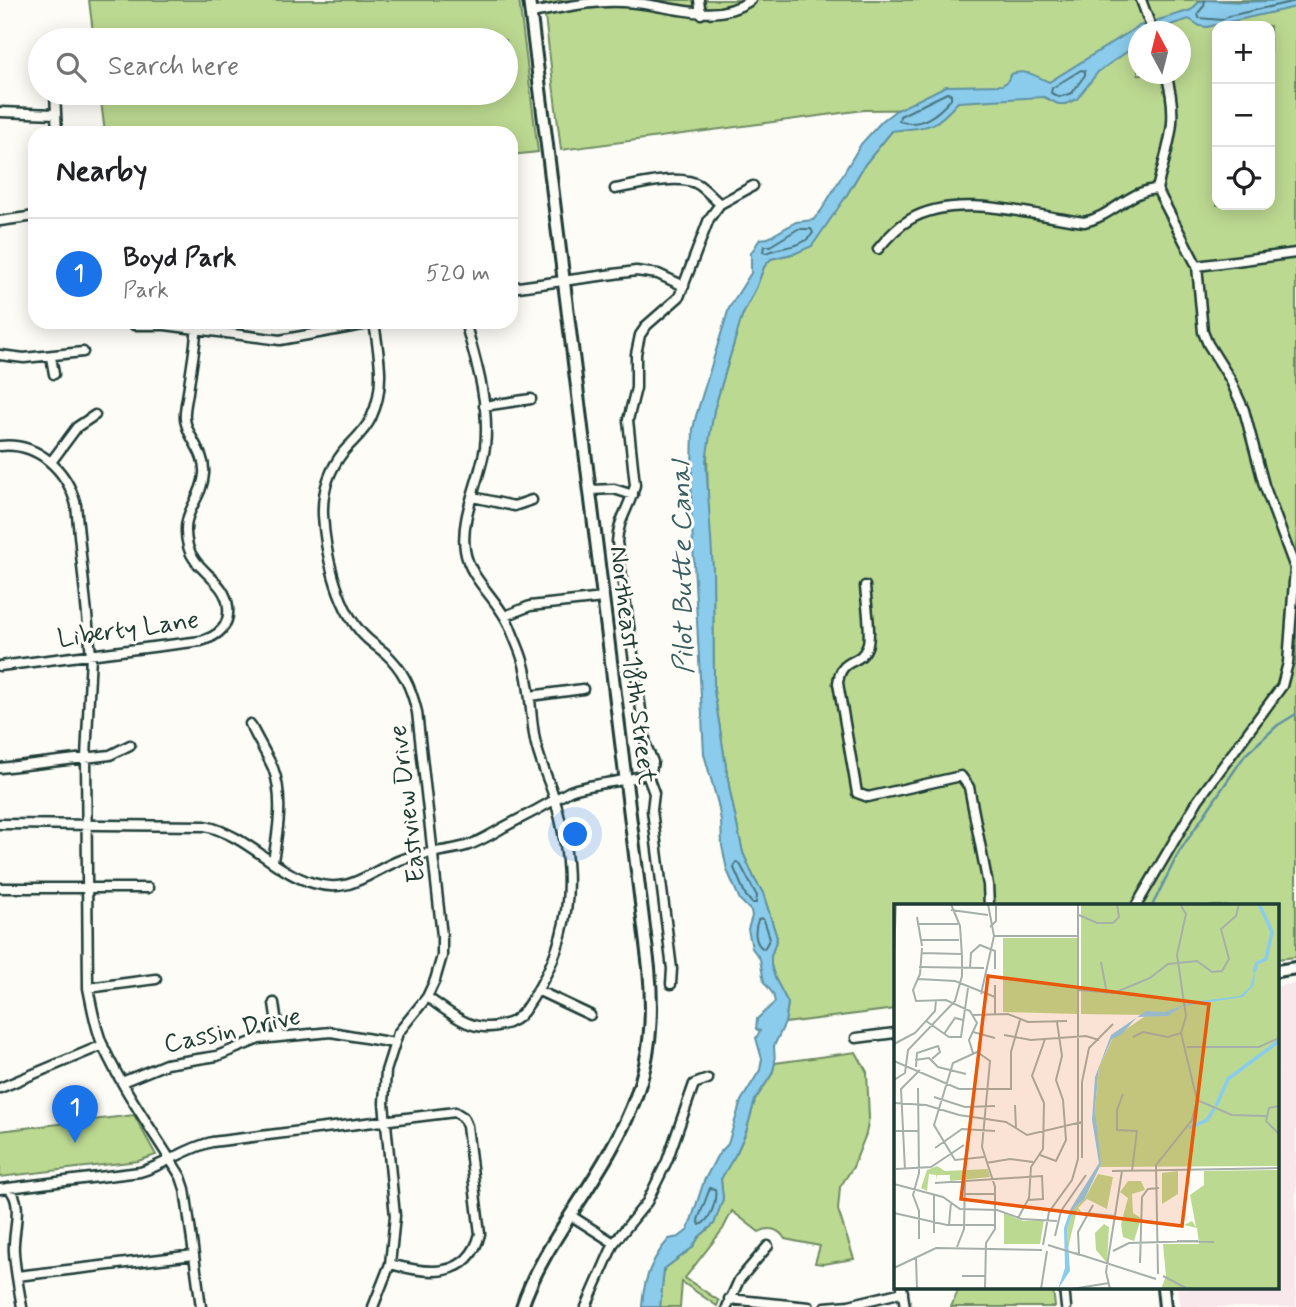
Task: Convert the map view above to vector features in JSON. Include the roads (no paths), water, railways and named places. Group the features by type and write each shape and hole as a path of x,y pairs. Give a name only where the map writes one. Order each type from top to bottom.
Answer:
{"main road":[{"name":"Northeast 18th Street","path":"523,1307 537,1271 613,1149 630,1115 644,1074 650,1041 650,980 529,0"},
{"path":"1278,971 1296,968"}],"street":[{"path":"699,0 701,14"},
{"path":"531,13 623,2 701,14 739,9 751,0"},
{"path":"1141,0 1149,21"},
{"path":"1137,904 1198,800 1228,755 1282,686 1288,663 1296,568 1264,485 1244,410 1203,332 1197,266 1157,189 1174,122 1168,84"},
{"path":"56,105 57,126"},
{"path":"0,112 56,114"},
{"path":"615,189 684,180 697,184 720,204"},
{"path":"0,824 205,826 236,837 311,883 340,886 368,878 399,860 414,855 469,845 587,784 648,774 653,762 646,744 617,542 621,517 633,495 635,476 628,420 636,388 637,345 647,325 671,306 684,286 709,219 720,204 753,186"},
{"path":"878,249 890,234 910,219 933,210 987,208 1084,222 1099,218 1140,193 1157,189"},
{"path":"0,221 28,217"},
{"path":"1197,266 1296,253"},
{"path":"518,287 636,271 658,274 684,286"},
{"name":"Liberty Lane","path":"0,666 201,641 214,637 223,630 228,620 226,598 193,558 186,533 190,509 202,485 204,473 201,452 185,420 197,329"},
{"path":"215,329 280,340 339,329"},
{"name":"Eastview Drive","path":"373,1307 390,1264 395,1226 395,1194 384,1089 394,1043 427,997 442,956 433,853 412,694 397,665 360,631 348,612 330,565 326,543 323,498 326,483 344,451 371,420 378,401 380,366 377,329"},
{"path":"427,997 473,1026 491,1028 521,1016 539,991 557,952 567,912 567,866 555,800 535,741 523,661 505,616 471,569 465,553 465,524 485,443 484,406 477,364 467,329"},
{"path":"0,355 24,358 83,352"},
{"path":"51,357 54,374"},
{"path":"484,406 531,399"},
{"path":"51,462 77,427 95,415"},
{"path":"0,446 9,445 40,453 63,474 72,489 76,505 91,655 86,758 88,988 93,1016 103,1045 185,1189 201,1307"},
{"path":"590,490 614,489 633,495"},
{"path":"473,497 514,506 532,500"},
{"path":"865,586 868,646 861,656 844,665 839,671 838,683 857,793 868,797 961,776 969,787 988,885 989,904"},
{"path":"505,616 530,606 603,598"},
{"path":"530,696 583,689"},
{"path":"250,724 273,769 277,786 279,808 273,861"},
{"path":"0,768 110,755 130,745"},
{"path":"648,774 654,793 652,810 672,969 671,985"},
{"path":"0,888 148,888"},
{"path":"88,988 156,979"},
{"path":"539,991 590,1015"},
{"path":"274,1003 279,1037"},
{"name":"Cassin Drive","path":"122,1082 166,1064 218,1056 259,1039 331,1032 394,1043"},
{"path":"856,1038 894,1033"},
{"path":"0,1088 103,1045"},
{"path":"586,1307 614,1242 647,1202 662,1171 694,1084 709,1079"},
{"path":"4,1188 140,1172 195,1146 212,1142 455,1112 463,1117 467,1126 480,1234 473,1254 458,1266 429,1272 390,1264"},
{"path":"4,1188 15,1197 13,1249 22,1307"},
{"path":"570,1215 614,1242"},
{"path":"768,1246 739,1280 728,1303 808,1307"},
{"path":"16,1276 194,1255"},
{"path":"825,1307 849,1305 903,1290 905,1307"}],"water":[{"path":"1296,0 1296,7 1234,21 1212,21 1212,26 1207,27 1189,19 1155,21 1191,10 1199,2"},
{"path":"1128,33 1128,51 1098,72 1077,99 1066,104 1058,104 1044,97 958,102 935,123 922,128 892,131 865,164 812,246 771,259 764,267 742,316 714,410 706,461 713,570 714,691 743,853 763,893 777,938 771,965 788,1003 785,1023 774,1046 775,1063 772,1074 755,1100 746,1132 721,1179 723,1199 714,1224 699,1237 692,1248 664,1269 660,1307 642,1307 646,1279 653,1262 669,1239 679,1237 688,1230 704,1181 717,1156 728,1144 741,1101 760,1070 762,1059 756,1038 760,1031 756,1029 757,1019 775,1002 773,994 764,982 760,959 752,948 748,929 751,911 740,900 727,870 718,804 704,754 691,506 693,429 729,308 751,273 751,253 760,239 768,238 796,222 813,220 861,144 895,111 946,86 1002,85 1011,74 1021,72 1049,82"}],"waterway":[{"path":"1153,904 1179,852 1245,755 1278,725 1296,714"}],"place":[{"name":"Boyd Park","path":"75,1143"}],"water label":[{"name":"Pilot Butte Canal","path":"681,568"}]}
